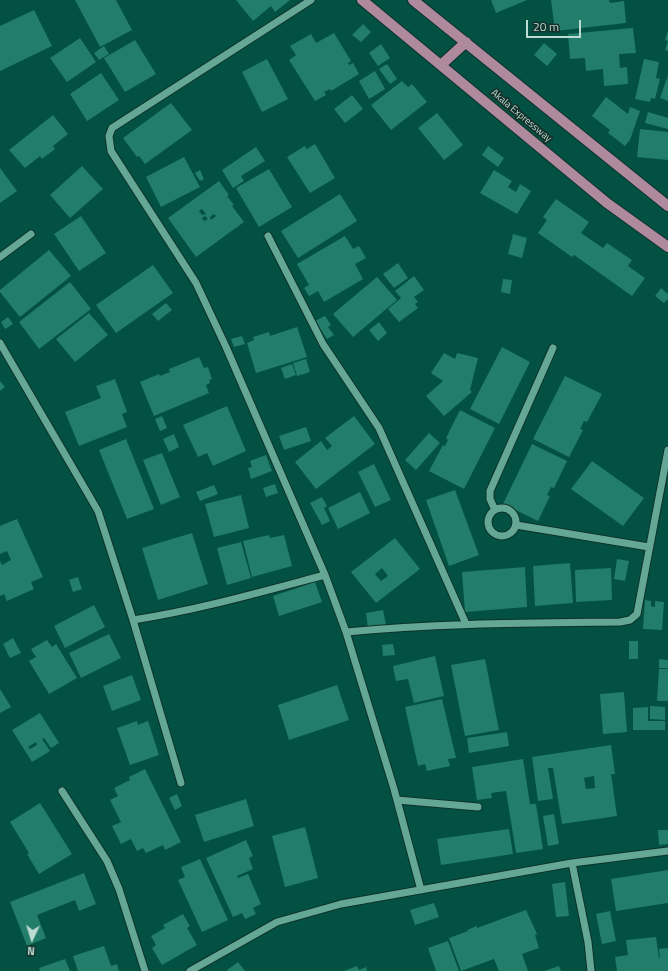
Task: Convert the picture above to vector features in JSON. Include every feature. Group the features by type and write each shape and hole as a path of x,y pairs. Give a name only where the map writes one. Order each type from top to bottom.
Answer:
{"main road":[{"name":"Akala Expressway","path":"362,0 607,202 668,247"},
{"path":"413,0 668,206"},
{"path":"441,65 466,42"}],"street":[{"path":"311,0 112,128 109,136 112,151 196,283 226,347 325,575 346,632 397,800 421,890"},
{"path":"0,257 31,234"},
{"path":"268,236 323,344 379,428 466,624"},
{"path":"0,343 98,511 181,783"},
{"path":"495,510 490,499 490,491 553,348"},
{"path":"346,632 392,627 466,624 620,622 630,620 637,614 668,450"},
{"path":"495,510 507,510 512,513 516,519 516,525 509,535 496,536 488,526 488,520 495,510"},
{"path":"516,525 650,547"},
{"path":"132,620 212,605 325,575"},
{"path":"62,791 107,861 119,890 145,971"},
{"path":"397,800 478,808"},
{"path":"190,971 277,922 341,904 572,863 668,851"},
{"path":"572,863 588,942 591,971"}],"building":[{"path":"75,0 116,0 132,30 100,47"},
{"path":"236,0 290,0 275,12 271,6 253,21"},
{"path":"491,0 527,0 496,13"},
{"path":"551,0 609,0 610,3 624,1 626,23 555,31"},
{"path":"34,10 52,46 0,71 0,26"},
{"path":"363,24 371,32 361,42 352,35"},
{"path":"633,28 636,53 619,54 620,68 627,67 628,84 604,86 603,69 586,71 585,58 570,59 568,34"},
{"path":"668,31 668,41 665,40"},
{"path":"334,33 351,61 348,63 349,65 353,63 359,74 331,91 330,89 324,92 326,95 315,101 289,60 296,55 290,46 311,34 316,43"},
{"path":"80,38 96,62 67,82 50,58"},
{"path":"135,40 156,74 125,92 104,58"},
{"path":"668,41 668,51 665,50"},
{"path":"544,43 557,54 547,66 534,55"},
{"path":"381,44 390,58 378,66 369,53"},
{"path":"104,46 109,54 99,60 94,53"},
{"path":"267,59 288,99 262,112 242,72"},
{"path":"644,59 659,62 656,78 660,79 655,99 651,98 650,102 635,99"},
{"path":"387,64 397,79 390,84 379,69"},
{"path":"375,71 385,89 369,99 359,81"},
{"path":"101,73 119,100 87,121 70,94"},
{"path":"668,75 668,101 660,98"},
{"path":"402,81 408,87 412,84 427,102 391,130 371,105"},
{"path":"352,95 363,109 345,123 334,109"},
{"path":"606,97 628,114 630,107 640,111 630,140 625,146 608,133 610,130 592,116"},
{"path":"171,103 192,130 145,164 139,156 137,157 123,138"},
{"path":"648,112 668,118 668,129 645,123"},
{"path":"437,113 463,145 444,160 418,128"},
{"path":"53,115 68,134 53,146 55,149 42,159 40,156 25,168 9,150"},
{"path":"640,129 668,132 668,160 637,157"},
{"path":"315,144 335,178 310,193 287,157 305,146 307,149"},
{"path":"488,146 504,158 498,167 482,155"},
{"path":"256,147 265,161 241,176 244,181 233,188 222,170"},
{"path":"184,157 200,187 161,207 146,177"},
{"path":"82,166 103,189 70,218 50,195"},
{"path":"0,168 17,191 0,203"},
{"path":"269,169 292,207 259,227 236,188"},
{"path":"200,170 204,179 200,181 195,173"},
{"path":"494,170 512,181 508,187 516,192 520,184 531,191 517,214 480,193"},
{"path":"219,181 229,195 227,196 234,205 232,206 244,222 196,257 168,218","holes":["202,209 206,214 202,215 199,211","214,214 216,216 211,220 210,217","205,216 208,219 204,221 202,218"]},
{"path":"340,194 357,221 298,258 281,231"},
{"path":"556,199 589,222 581,233 603,248 607,243 632,260 628,266 645,278 632,296 574,255 572,257 538,233 547,220 543,217"},
{"path":"81,216 106,253 79,271 54,234"},
{"path":"513,234 527,238 522,258 508,254"},
{"path":"345,236 353,249 359,246 366,258 355,264 363,279 324,302 318,291 309,296 304,288 309,285 297,264"},
{"path":"49,250 71,276 20,317 0,290"},
{"path":"398,263 408,278 394,288 383,274"},
{"path":"153,265 173,293 116,333 96,305"},
{"path":"414,276 424,290 414,297 418,302 415,304 418,308 399,322 388,309 401,298 395,291"},
{"path":"377,277 397,300 353,337 333,314"},
{"path":"503,279 512,280 510,294 501,292"},
{"path":"70,282 91,309 39,349 19,322"},
{"path":"661,288 668,294 668,299 664,303 655,296"},
{"path":"166,303 172,310 158,321 152,314"},
{"path":"89,313 108,335 75,362 56,339"},
{"path":"325,316 331,325 328,327 334,335 327,339 315,321"},
{"path":"8,317 13,324 5,329 1,322"},
{"path":"379,322 387,333 378,341 369,330"},
{"path":"297,327 307,357 256,373 247,343 254,340 253,337 269,332 270,336"},
{"path":"242,336 245,344 234,347 231,339"},
{"path":"502,347 530,362 499,424 470,409"},
{"path":"444,353 455,359 457,353 478,358 470,390 472,392 444,416 426,396 443,381 431,373"},
{"path":"199,357 204,368 208,367 212,379 209,380 210,383 206,385 209,393 154,416 140,382 159,374 160,376 170,372 169,369"},
{"path":"306,359 310,372 297,376 293,363"},
{"path":"292,364 296,375 285,379 281,368"},
{"path":"565,376 602,394 587,422 584,421 580,429 583,430 569,457 533,439"},
{"path":"115,379 127,412 122,414 127,427 79,446 65,412 101,398 96,386"},
{"path":"0,381 5,387 0,391"},
{"path":"227,406 246,451 213,466 207,453 198,457 183,425"},
{"path":"460,410 495,428 464,489 429,471 443,445 445,446 448,440 446,438"},
{"path":"162,416 167,428 160,431 155,419"},
{"path":"354,416 375,444 316,489 295,462 321,441 327,450 332,446 325,438"},
{"path":"306,427 311,441 284,450 279,436"},
{"path":"429,433 440,443 416,470 405,460"},
{"path":"174,434 179,447 169,452 163,439"},
{"path":"126,439 154,509 127,519 99,450"},
{"path":"532,444 567,461 554,488 551,487 547,495 550,496 538,521 503,504"},
{"path":"162,453 180,497 161,505 143,460"},
{"path":"266,455 272,471 251,479 248,468 252,467 250,461"},
{"path":"592,461 644,498 623,526 571,489"},
{"path":"374,464 391,500 375,507 358,472"},
{"path":"275,484 278,493 266,497 263,488"},
{"path":"214,485 218,494 200,501 196,492"},
{"path":"455,490 479,555 449,566 426,500"},
{"path":"360,492 370,513 338,529 328,508"},
{"path":"241,495 249,528 214,537 205,504"},
{"path":"322,497 327,506 324,508 330,521 322,525 310,503"},
{"path":"17,519 43,577 31,582 34,589 7,601 4,594 0,596 0,561 2,565 11,560 7,551 0,554 0,526"},
{"path":"192,533 208,584 158,600 142,548"},
{"path":"269,535 270,538 284,535 292,566 252,577 243,541"},
{"path":"395,538 420,569 376,603 351,572","holes":["382,568 388,576 381,581 375,574"]},
{"path":"241,542 251,578 227,585 217,548"},
{"path":"617,559 629,561 625,581 614,579"},
{"path":"570,563 573,603 535,606 533,566"},
{"path":"525,567 527,607 465,612 462,572"},
{"path":"611,568 612,600 576,602 575,570"},
{"path":"78,577 82,589 73,592 69,580"},
{"path":"315,582 322,602 279,616 273,596"},
{"path":"645,600 651,601 651,606 655,607 655,601 664,602 662,630 643,629"},
{"path":"94,605 105,627 65,648 54,626"},
{"path":"383,610 386,625 368,628 366,613"},
{"path":"109,634 121,658 81,678 69,653"},
{"path":"13,638 21,653 10,658 3,644"},
{"path":"47,640 52,647 56,644 77,678 49,694 29,661 36,657 31,649"},
{"path":"629,641 638,641 638,659 629,659"},
{"path":"393,644 395,655 383,656 382,645"},
{"path":"435,656 444,696 414,703 408,679 396,681 393,666"},
{"path":"485,659 499,730 465,736 451,665"},
{"path":"659,659 668,660 668,668 659,668"},
{"path":"659,669 668,669 668,701 657,701"},
{"path":"132,675 141,700 112,711 103,686"},
{"path":"337,685 349,720 289,740 278,705"},
{"path":"0,689 11,707 0,713"},
{"path":"624,692 627,732 603,734 600,694"},
{"path":"442,699 456,758 448,759 450,766 427,771 425,764 418,766 405,707"},
{"path":"650,706 665,707 665,720 650,719"},
{"path":"648,707 648,721 665,721 665,730 633,730 633,708"},
{"path":"40,713 59,743 51,748 44,738 42,739 50,751 32,762 12,730","holes":["36,742 37,745 30,749 28,747"]},
{"path":"137,721 138,725 148,721 159,755 130,765 117,728"},
{"path":"507,732 509,746 469,753 467,738"},
{"path":"611,745 615,774 611,774 617,816 562,824 553,768 548,768 553,799 538,801 532,757","holes":["594,776 595,788 586,789 584,778"]},
{"path":"523,759 530,804 536,804 543,849 516,853 506,791 491,793 492,798 477,800 472,767"},
{"path":"145,769 181,842 165,850 163,845 146,853 143,848 137,851 131,839 121,844 112,826 121,822 110,800 118,796 114,788 130,780 129,777"},
{"path":"177,794 182,806 175,810 169,798"},
{"path":"246,799 254,826 204,842 195,815"},
{"path":"40,803 72,854 39,874 27,854 29,853 10,822"},
{"path":"554,814 559,844 548,846 543,816"},
{"path":"305,827 318,878 285,887 272,836"},
{"path":"509,829 513,854 441,865 437,839"},
{"path":"658,830 668,830 668,844 659,845"},
{"path":"246,840 253,856 249,858 253,869 237,876 238,878 248,874 261,904 253,908 256,914 245,919 242,913 233,917 206,858"},
{"path":"200,859 228,920 202,932 178,880 185,877 181,867"},
{"path":"668,870 668,903 616,911 611,879"},
{"path":"84,873 96,904 79,911 75,900 37,915 46,938 27,946 10,902"},
{"path":"565,882 569,916 556,917 552,884"},
{"path":"434,903 439,917 415,925 410,910"},
{"path":"526,910 537,934 535,935 539,948 522,954 528,971 499,971 494,959 461,971 449,938 477,926 477,928"},
{"path":"610,911 616,941 602,944 596,914"},
{"path":"183,914 190,926 187,928 197,945 162,965 152,948 156,945 151,936 165,928 163,925"},
{"path":"656,937 659,958 659,949 668,948 668,971 617,971 615,957 628,955 626,940"},
{"path":"448,941 459,971 436,971 428,948"},
{"path":"104,946 111,966 117,964 119,971 78,971 73,956"},
{"path":"65,959 70,971 40,971 39,968"},
{"path":"238,962 245,971 227,970"},
{"path":"357,966 359,970 366,967 367,971 344,971"},
{"path":"559,966 561,971 544,971"}]}
